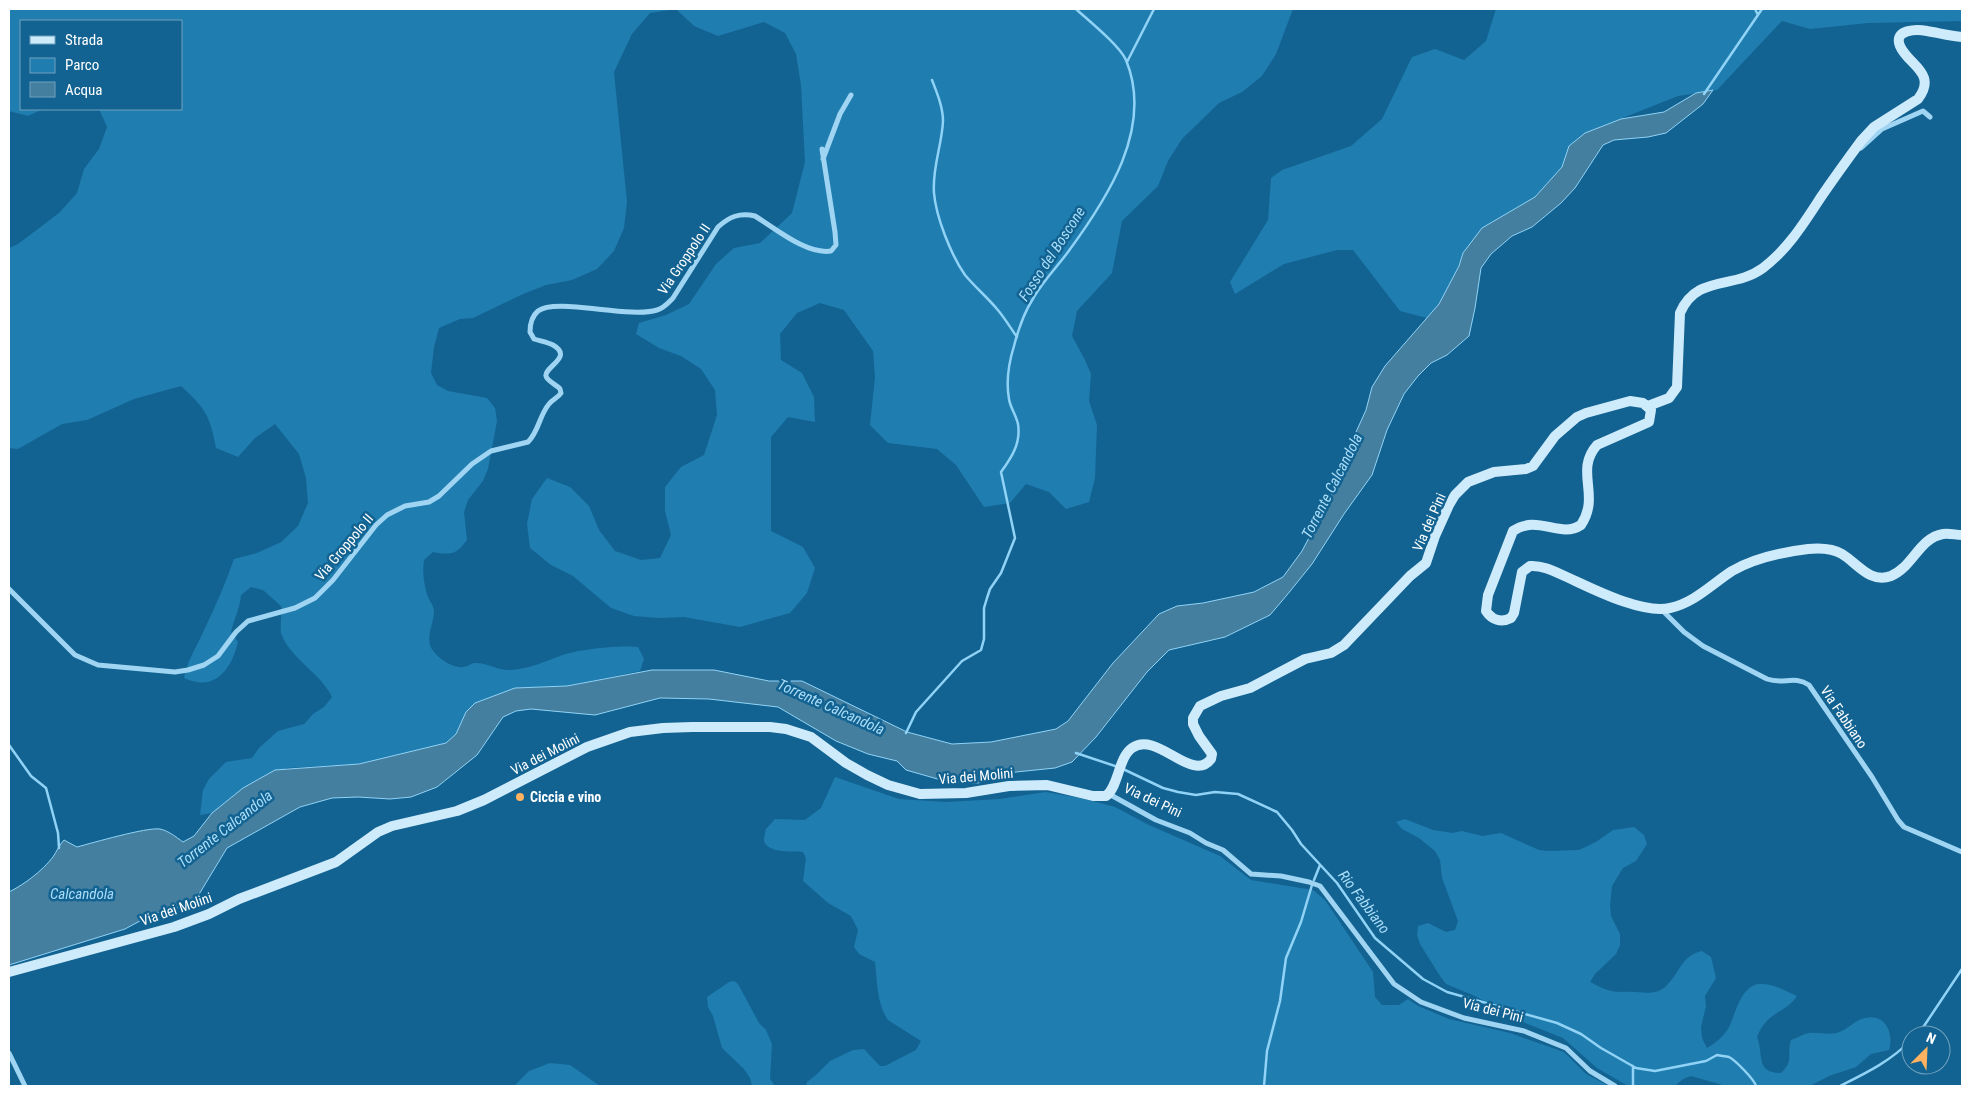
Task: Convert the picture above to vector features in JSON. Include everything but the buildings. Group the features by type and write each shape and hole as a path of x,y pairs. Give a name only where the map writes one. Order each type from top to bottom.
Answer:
{"street":[{"path":"1962,37 1920,30 1912,30 1903,34 1899,44 1920,69 1924,79 1924,89 1918,99 1874,127 1861,141 1779,256 1748,277 1701,289 1691,295 1684,303 1680,313 1677,387 1669,398 1648,406 1651,414 1646,424 1597,445 1591,451 1587,468 1589,510 1581,526 1568,530 1529,523 1513,531 1506,545 1485,606 1486,611 1492,618 1501,621 1511,618 1514,613 1522,572 1525,568 1535,566 1551,569 1626,602 1661,609 1671,608 1695,597 1734,570 1769,556 1809,549 1826,549 1840,553 1872,577 1891,576 1904,567 1926,542 1934,537 1944,534 1962,535"},
{"path":"823,159 840,114 851,95"},
{"path":"1847,160 1882,129 1902,122 1919,112 1923,111 1930,117"},
{"path":"822,149 823,159"},
{"name":"Via Groppolo II","path":"9,589 75,655 86,661 120,668 175,672 204,665 218,656 236,632 248,621 295,608 314,598 333,580 376,525 387,515 405,506 429,502 439,496 472,464 491,451 528,442 532,438 537,432 550,403 561,393 560,389 548,379 546,374 547,370 558,362 560,354 558,349 552,344 534,340 530,332 534,316 539,310 546,307 562,307 630,312 656,310 665,306 673,298 718,227 728,218 738,215 756,216 808,249 821,253 832,251 836,245 834,224 823,159"},
{"name":"Via dei Pini","path":"1615,1086 1590,1070 1566,1048 1524,1031 1464,1018 1421,1002 1394,984 1320,886 1281,876 1251,874 1223,850 1206,843 1190,832 1156,820 1110,793 1120,766 1132,748 1142,745 1156,747 1192,765 1200,766 1208,763 1211,760 1212,754 1193,724 1193,718 1200,706 1221,696 1250,688 1306,659 1331,653 1344,645 1410,576 1426,563 1449,505 1468,482 1494,472 1526,470 1533,466 1555,436 1572,421 1586,413 1630,401 1643,402 1648,406"},
{"name":"Via Fabbiano","path":"1661,609 1684,632 1703,646 1767,679 1776,682 1796,679 1809,685 1904,827 1962,852"},
{"name":"Via dei Molini","path":"9,972 174,927 209,914 239,899 336,862 385,829 457,811 484,800 587,747 630,732 692,726 786,729 811,737 846,763 867,775 888,785 920,794 966,793 1010,786 1047,785 1093,796 1103,797 1110,793"},
{"path":"9,1053 24,1086"}],"green space":[{"path":"9,9 676,9 650,13 632,34 614,72 627,202 624,228 614,251 597,269 572,280 546,285 473,318 460,319 439,328 434,347 431,373 437,385 448,391 487,398 495,408 497,421 488,469 483,481 468,500 464,512 467,540 460,549 453,553 433,552 424,560 424,583 434,611 429,636 432,649 444,661 454,666 464,667 479,663 511,670 589,649 638,647 644,659 640,671 567,686 515,688 466,712 456,734 446,743 359,764 287,768 243,788 212,813 200,815 203,790 209,779 226,762 252,758 259,748 278,731 304,724 313,714 324,707 332,697 327,688 291,651 285,642 281,633 281,606 263,590 251,587 241,595 231,632 238,642 226,670 220,676 204,682 195,682 184,678 190,659 217,602 234,559 257,553 281,542 298,526 308,503 306,478 299,454 275,424 255,438 238,457 216,448 209,420 196,400 181,386 134,399 87,420 62,424 18,449 9,448 9,248 18,244 59,213 77,193 84,169 99,149 107,127 99,110 182,110 182,20 20,20 20,110 41,110 28,116 9,111"},
{"path":"676,9 1293,9 1276,54 1262,76 1242,92 1219,103 1182,139 1168,161 1158,186 1122,221 1112,273 1077,311 1072,336 1091,374 1089,401 1097,425 1095,478 1089,502 1066,509 1049,492 1026,484 1010,503 984,507 956,465 937,449 888,443 870,425 875,377 873,351 844,310 820,303 797,313 780,334 781,360 802,373 814,397 815,422 788,417 771,437 771,531 803,547 815,568 807,593 790,613 740,627 684,617 634,616 611,608 573,576 551,565 530,548 527,524 532,499 547,478 570,487 589,506 599,530 615,551 641,560 660,558 671,535 665,511 665,487 681,467 704,455 717,415 715,390 701,369 681,356 659,348 636,334 639,323 666,315 689,304 716,264 734,248 760,243 792,213 805,162 801,85 796,54 785,33 764,22 718,36 694,26"},
{"path":"1496,9 1962,9 1962,21 1868,23 1810,29 1782,21 1717,90 1678,96 1585,133 1569,146 1562,167 1535,197 1482,228 1463,253 1459,266 1439,304 1427,318 1400,311 1353,250 1337,250 1284,264 1235,294 1230,282 1268,220 1271,178 1282,170 1351,146 1382,119 1412,57 1435,49 1464,60 1486,41"},
{"path":"835,777 899,799 946,802 1000,799 1046,792 1115,807 1149,825 1220,856 1251,880 1313,890 1325,900 1373,972 1375,997 1382,1005 1399,1005 1408,999 1418,1006 1449,1019 1510,1033 1564,1052 1586,1074 1609,1086 806,1086 807,1082 830,1061 853,1050 864,1049 880,1066 885,1066 916,1050 921,1041 888,1020 884,1014 877,984 875,962 859,954 854,947 858,930 851,916 828,903 803,881 806,858 803,852 776,850 766,845 764,841 766,829 775,819 805,820 821,808"},
{"path":"1405,819 1433,830 1453,833 1462,831 1482,836 1501,833 1539,850 1548,851 1579,850 1596,842 1613,830 1634,827 1644,835 1647,844 1636,861 1623,868 1612,886 1611,916 1620,934 1620,945 1616,954 1595,974 1590,982 1614,992 1645,993 1659,991 1672,980 1685,960 1695,953 1702,951 1711,957 1716,978 1705,996 1706,1006 1701,1027 1702,1038 1707,1048 1720,1039 1727,1030 1740,1001 1748,989 1765,984 1797,996 1766,1022 1757,1037 1762,1062 1767,1070 1781,1073 1785,1068 1789,1061 1791,1040 1809,1033 1837,1033 1865,1018 1872,1017 1878,1019 1887,1026 1890,1038 1889,1050 1871,1054 1856,1067 1829,1076 1810,1086 1726,1086 1691,1076 1683,1079 1675,1086 1628,1086 1597,1068 1563,1038 1518,1020 1475,996 1446,984 1420,944 1417,935 1418,926 1428,923 1446,932 1455,930 1458,921 1442,878 1440,860 1435,851 1419,838 1402,829 1396,822"},
{"path":"734,981 738,984 759,1023 766,1030 772,1044 770,1079 775,1086 752,1086 750,1078 744,1069 722,1048 713,1016 708,1007 707,997 729,982"},
{"path":"550,1063 570,1065 600,1086 514,1086 529,1071"}],"water":[{"name":"Calcandola","path":"1713,90 1703,104 1666,133 1648,137 1614,140 1603,145 1575,188 1561,203 1532,227 1512,236 1491,254 1481,268 1469,336 1447,355 1431,363 1404,394 1387,430 1372,475 1312,564 1287,595 1270,615 1225,637 1169,650 1147,672 1096,737 1072,762 1055,768 1016,772 978,783 948,782 906,770 897,761 868,754 836,741 778,707 709,699 660,698 595,715 531,709 516,711 503,717 477,755 437,787 411,797 390,799 332,798 300,807 227,848 198,896 180,907 153,914 125,929 9,965 9,892 27,881 44,867 64,840 77,847 132,833 160,829 183,842 194,836 212,813 243,788 275,770 359,764 446,743 456,734 466,712 475,703 515,688 567,686 652,670 714,670 769,681 802,681 907,732 952,744 991,742 1056,729 1068,721 1113,663 1159,614 1177,606 1203,603 1254,592 1283,577 1302,551 1345,469 1352,460 1351,443 1366,410 1372,387 1385,366 1439,304 1459,266 1463,253 1482,228 1535,197 1562,167 1569,146 1585,133 1621,119 1664,112 1696,93"}],"waterway":[{"name":"Fosso del Boscone","path":"906,733 916,712 962,661 981,650 984,639 984,608 987,598 990,589 1001,573 1015,538 1001,472 1017,444 1019,431 1008,392 1009,365 1012,352 1031,302 1083,231 1111,186 1122,162 1130,137 1134,111 1133,86 1126,60 1111,40 1076,9"},
{"name":"Fosso del Boscone","path":"1127,62 1154,9"},
{"name":"Torrente Calcandola","path":"1755,9 1758,15"},
{"name":"Torrente Calcandola","path":"1704,94 1762,9"},
{"path":"932,80 943,116 934,184 935,203 941,224 965,275 997,309 1017,337"},
{"path":"9,745 31,776 46,788 58,833 59,848"},
{"name":"Rio Fabbiano","path":"1076,753 1118,767"},
{"name":"Rio Fabbiano","path":"1123,769 1163,788 1196,795 1215,792 1238,794 1277,812 1301,844 1337,883 1375,938 1423,979 1447,992 1557,1023 1581,1034 1636,1068 1655,1071 1706,1061 1717,1055 1729,1057 1744,1070 1756,1086"},
{"path":"1314,880 1320,865"},
{"path":"1264,1086 1267,1051 1280,1001 1286,958 1301,922 1312,885"},
{"path":"1925,1025 1962,969"},
{"path":"1840,1086 1887,1060 1901,1049"},
{"path":"1633,1066 1633,1086"}],"place":[{"name":"Ciccia e vino","path":"520,797"}]}
